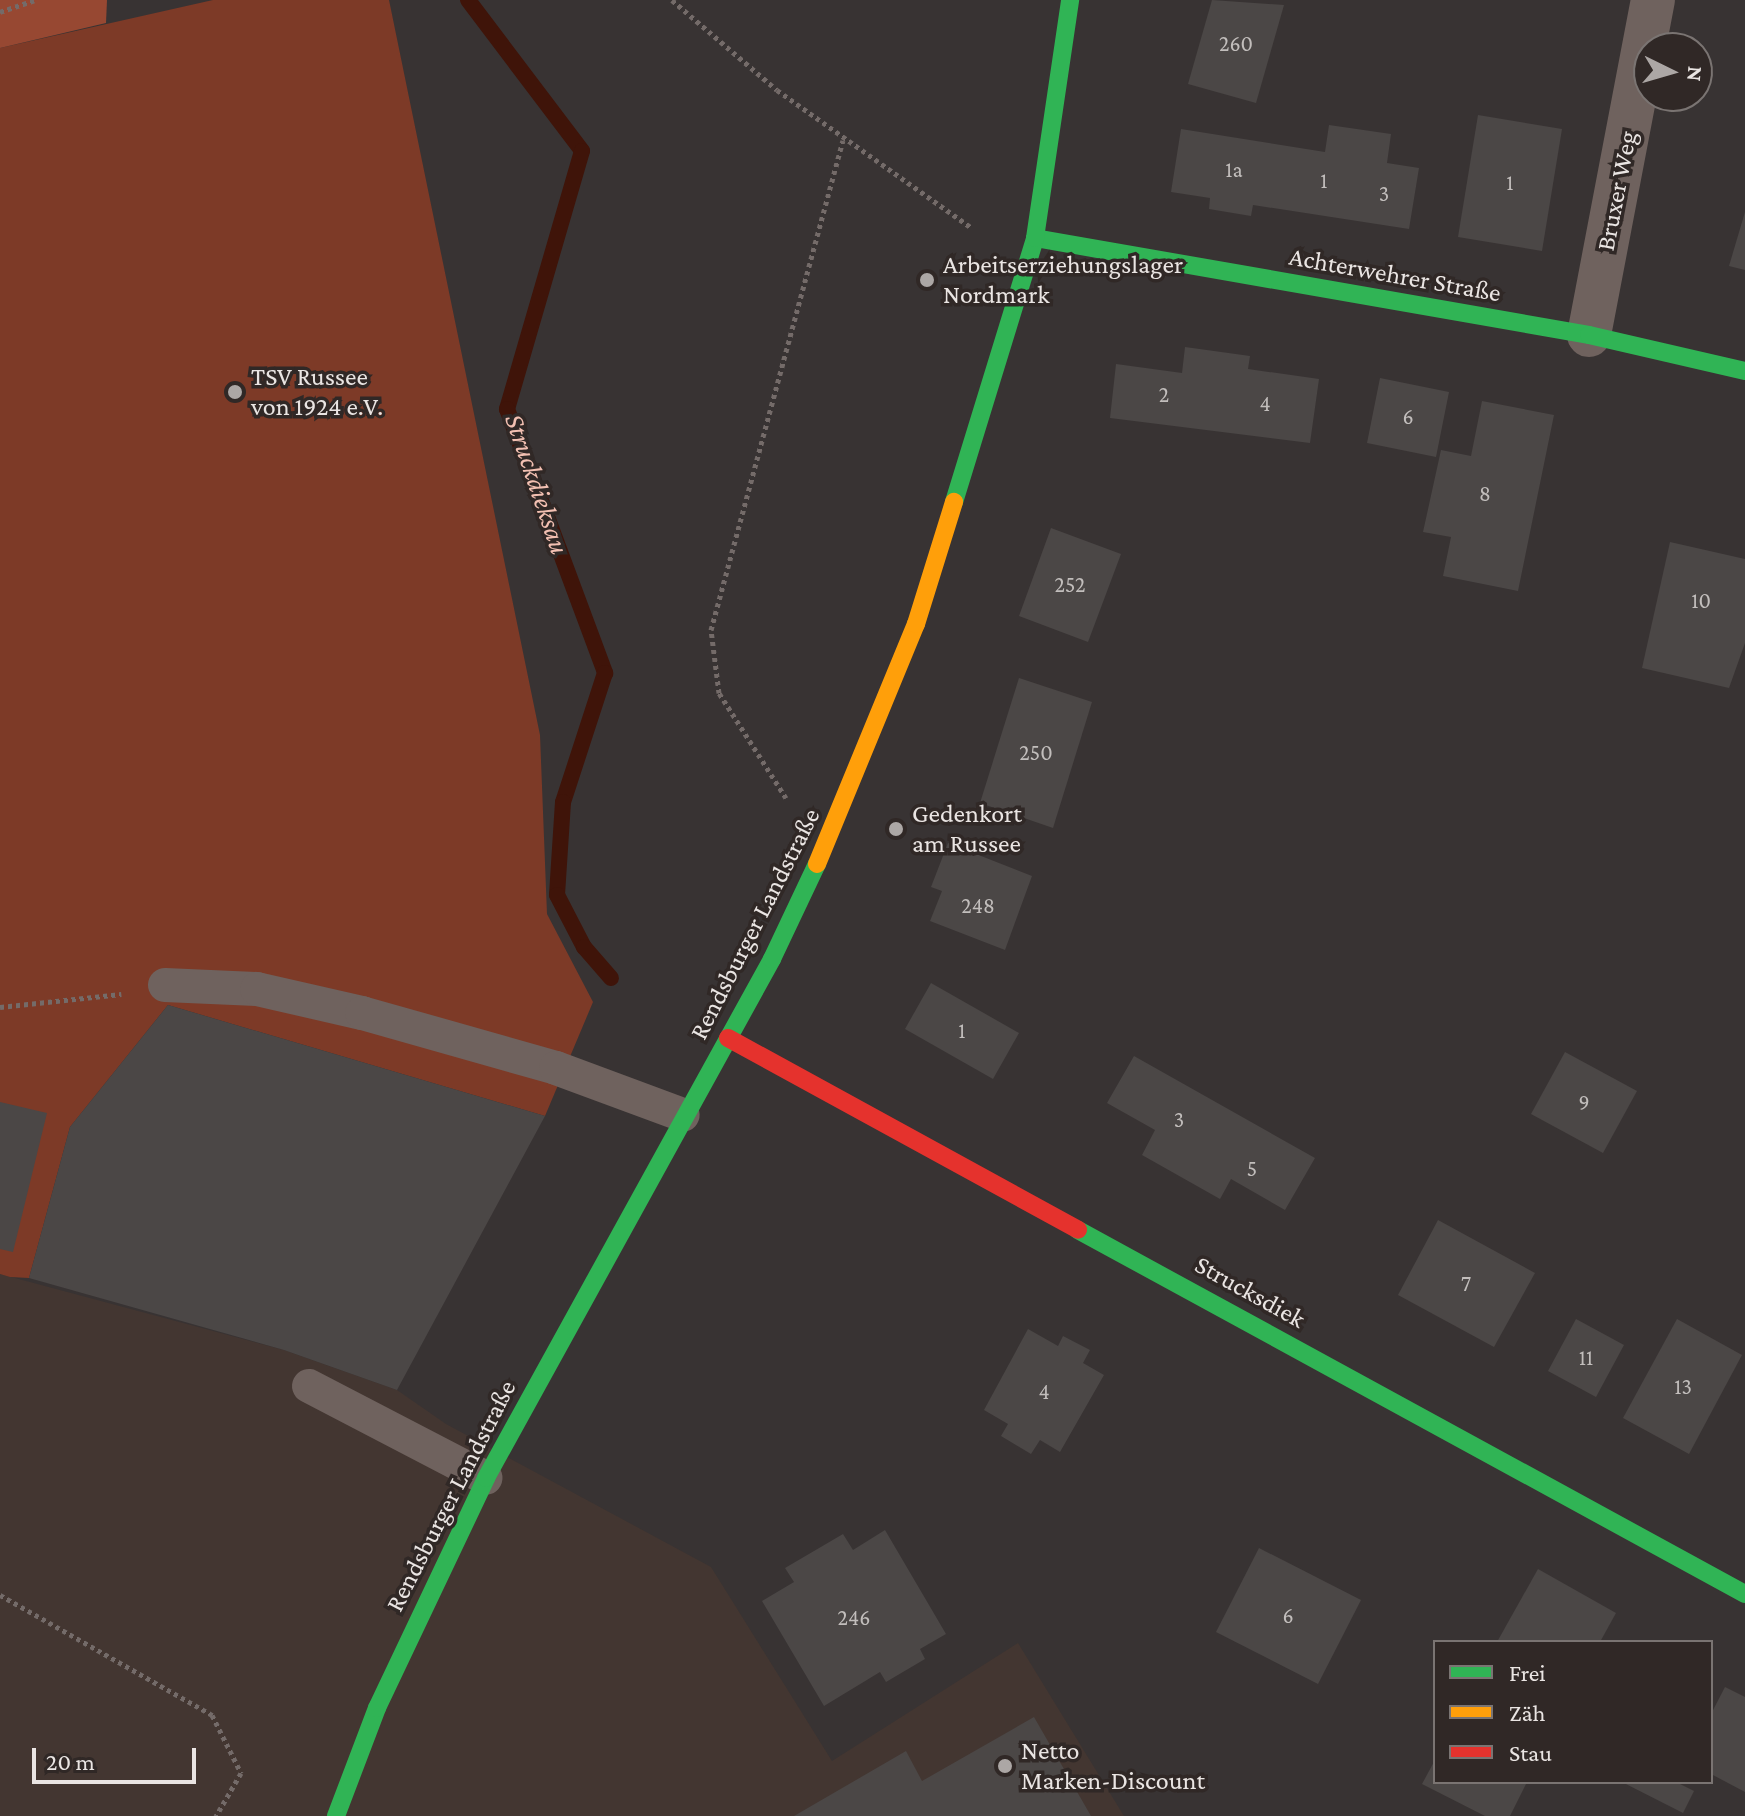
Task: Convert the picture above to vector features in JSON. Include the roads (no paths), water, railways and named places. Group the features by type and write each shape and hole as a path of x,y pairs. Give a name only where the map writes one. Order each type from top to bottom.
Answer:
{"street":[{"name":"Rendsburger Landstraße","path":"336,1816 377,1708 486,1478 728,1038 844,806 916,624 1035,238 1070,0"},
{"name":"Bruxer Weg","path":"1589,335 1653,0"},
{"name":"Achterwehrer Straße","path":"1035,238 1589,335 1745,371"},
{"name":"Strucksdiek","path":"728,1038 1745,1594"}],"lane":[{"path":"165,985 257,989 362,1013 556,1068 683,1115"},
{"path":"309,1386 486,1478"}],"waterway":[{"name":"Struckdieksau","path":"468,0 582,151 507,409 605,673 563,802 557,895 584,947 611,978"}],"place":[{"name":"Arbeitserziehungslager Nordmark","path":"927,280"},
{"name":"TSV Russee von 1924 e.V.","path":"235,392"},
{"name":"Gedenkort am Russee","path":"896,829"},
{"name":"Netto Marken-Discount","path":"1005,1766"}]}
